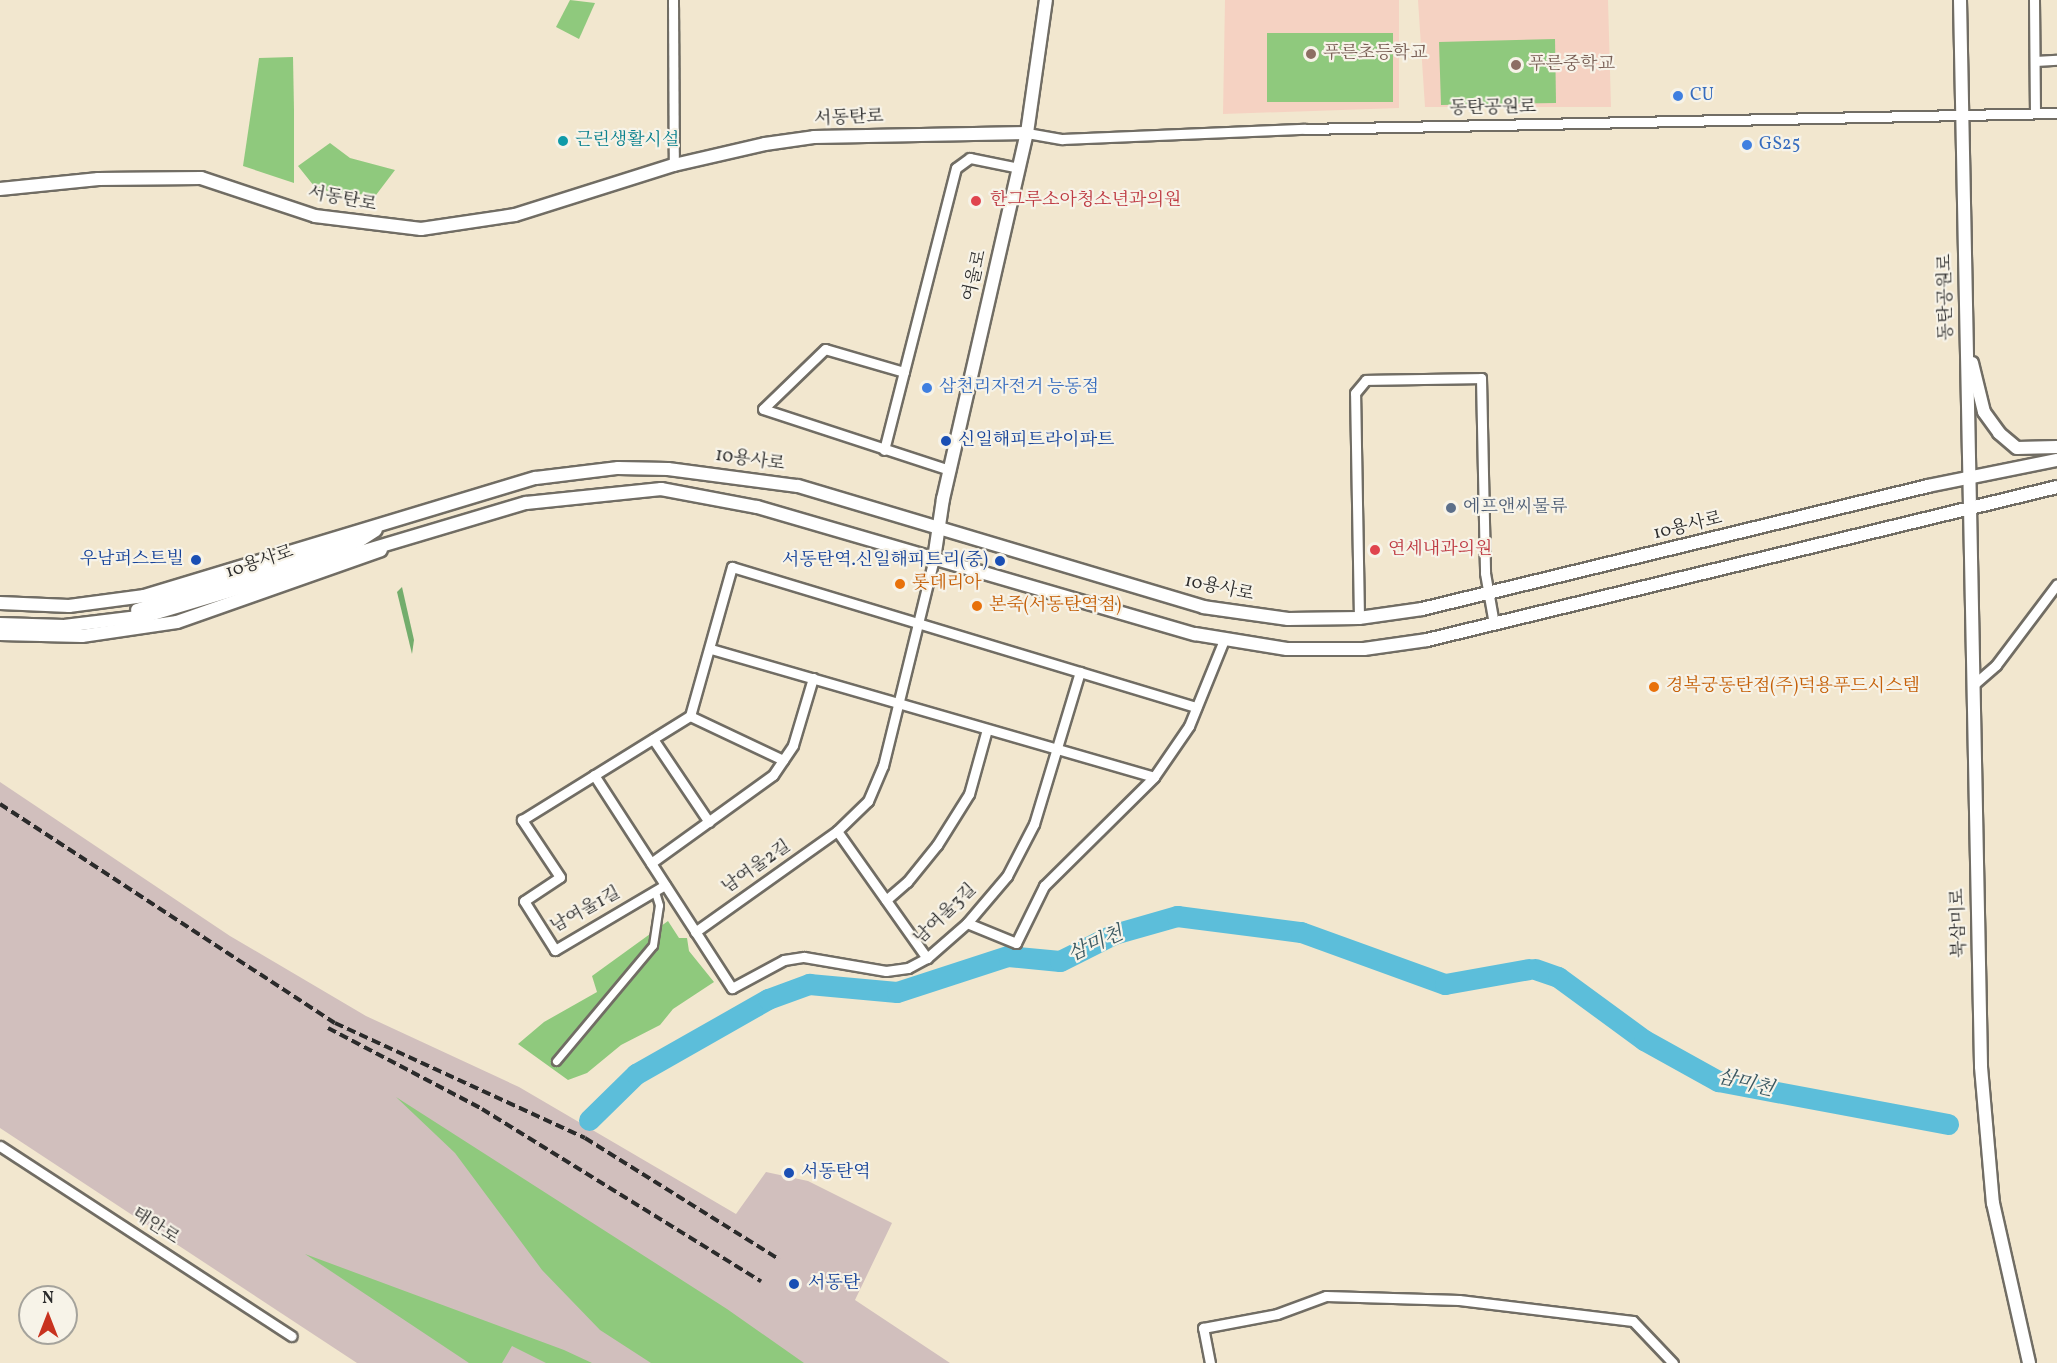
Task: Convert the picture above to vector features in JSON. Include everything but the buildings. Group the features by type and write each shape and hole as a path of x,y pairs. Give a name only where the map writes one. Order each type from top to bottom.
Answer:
{"street":[{"path":"674,0 674,165"},
{"name":"여울로","path":"934,559 950,470 1027,133 1046,0"},
{"name":"동탄공원로","path":"1960,0 1966,341 1971,447 1968,478"},
{"path":"2034,0 2035,113"},
{"path":"2035,61 2057,60"},
{"path":"1961,116 2057,113"},
{"name":"동탄공원로","path":"1027,133 1062,139 1305,129 1961,116"},
{"name":"서동탄로","path":"0,189 99,179 201,178 315,216 421,229 515,215 674,165 814,137 1027,133"},
{"path":"884,450 956,168 970,158 1019,168"},
{"path":"1966,341 1984,412 1999,432 2017,448 2057,447"},
{"path":"904,372 825,349 763,409 950,470"},
{"path":"1359,618 1356,393 1366,380 1481,378 1485,573 1494,624"},
{"name":"10용사로","path":"0,603 69,606 144,596 536,478 618,468 687,471 798,486 1203,607 1288,619 1359,618 1488,594 1968,478 2057,460"},
{"name":"북삼미로","path":"1968,478 1986,1135 2002,1256 2029,1363"},
{"name":"10용사로","path":"0,624 64,626 125,621 169,611 362,549 388,547 526,503 661,489 757,507 1224,640 1287,649 1364,649 1494,624 1803,551 1967,507 2057,487"},
{"name":"10용사로","path":"0,616 65,619 126,613 359,541 382,526"},
{"path":"0,634 81,636 177,622 364,559 388,547"},
{"name":"남여울2길","path":"695,932 837,831 868,801 877,785 934,559"},
{"path":"783,760 690,716 711,649 732,567 1196,707"},
{"path":"1972,686 1996,664 2057,584"},
{"path":"967,923 1016,943 1044,886 1154,777 1189,726 1224,640"},
{"path":"711,649 1154,777"},
{"name":"남여울3길","path":"695,932 732,988 784,960 823,958 886,971 908,968 927,958 967,923 1007,876 1034,824 1059,749 1080,672"},
{"path":"651,864 773,775 793,745 813,678"},
{"name":"남여울1길","path":"665,885 555,950 524,901 560,877 522,820 690,716"},
{"path":"886,900 907,882 937,845 969,794 987,729"},
{"path":"653,739 709,822"},
{"path":"594,775 695,932"},
{"path":"837,831 927,958"},
{"path":"556,1060 653,945 659,905 655,892"},
{"name":"태안로","path":"0,1146 292,1336"},
{"path":"1210,1363 1203,1328 1278,1314 1326,1296 1460,1300 1633,1321 1673,1363"}],"shaded area":[{"name":"푸른초등학교","path":"1225,0 1399,0 1399,108 1223,114"},
{"name":"푸른중학교","path":"1418,0 1608,0 1611,107 1425,107"},
{"path":"0,782 230,936 366,1016 519,1087 736,1214 766,1172 808,1181 892,1223 855,1300 950,1363 357,1363 0,1128"}],"green space":[{"path":"570,0 595,3 579,39 556,27"},
{"path":"1267,33 1393,33 1393,102 1267,102"},
{"path":"1555,39 1556,103 1441,105 1439,42"},
{"path":"293,57 294,183 243,166 259,58"},
{"path":"330,143 350,158 395,170 376,195 333,193 314,186 298,166"},
{"path":"402,587 414,640 412,654 397,592"},
{"path":"668,921 679,938 687,938 689,951 714,982 673,1009 660,1025 621,1045 587,1073 568,1080 518,1044 544,1022 597,992 592,976"},
{"path":"396,1097 727,1309 804,1363 651,1363 600,1330 542,1270 455,1153"},
{"path":"305,1254 564,1350 592,1363 546,1363 512,1346 502,1363 469,1363"}],"waterway":[{"name":"삼미천","path":"589,1120 636,1074 768,999 809,984 897,992 1008,956 1060,961 1114,934 1177,916 1301,932 1445,984 1529,969"},
{"name":"삼미천","path":"1535,969 1558,977 1644,1040 1718,1081 1948,1124"}],"railway":[{"path":"0,804 335,1023 585,1138 779,1259"},
{"path":"328,1028 482,1109 761,1281"}],"place":[{"name":"푸른초등학교","path":"1311,54"},
{"name":"푸른중학교","path":"1516,65"},
{"name":"CU","path":"1678,96"},
{"name":"근린생활시설","path":"563,141"},
{"name":"GS25","path":"1747,145"},
{"name":"한그루소아청소년과의원","path":"976,201"},
{"name":"삼천리자전거 능동점","path":"927,388"},
{"name":"신일해피트라이파트","path":"946,441"},
{"name":"에프앤씨물류","path":"1451,508"},
{"name":"연세내과의원","path":"1375,550"},
{"name":"우남퍼스트빌","path":"196,560"},
{"name":"서동탄역.신일해피트리(중)","path":"1000,561"},
{"name":"롯데리아","path":"900,584"},
{"name":"본죽(서동탄역점)","path":"977,606"},
{"name":"경복궁동탄점(주)덕용푸드시스템","path":"1654,687"},
{"name":"서동탄역","path":"789,1173"},
{"name":"서동탄","path":"794,1284"}]}
